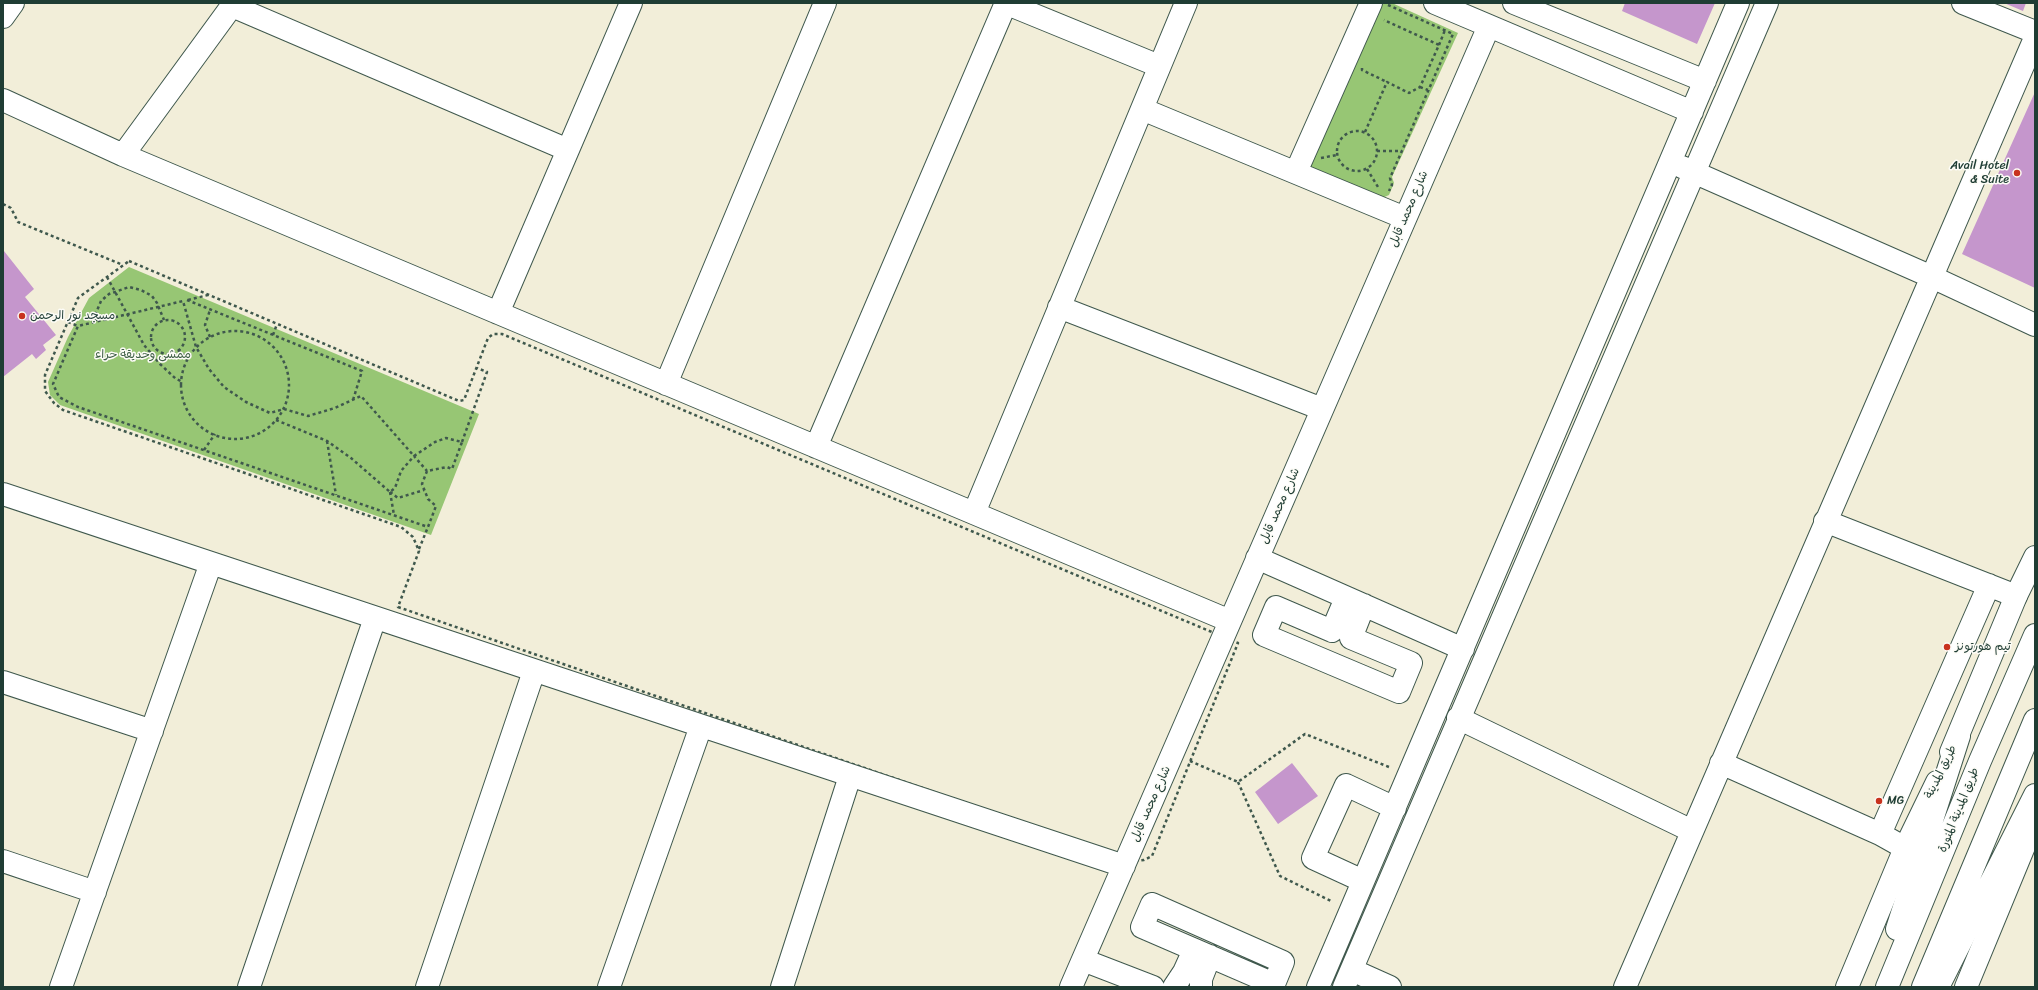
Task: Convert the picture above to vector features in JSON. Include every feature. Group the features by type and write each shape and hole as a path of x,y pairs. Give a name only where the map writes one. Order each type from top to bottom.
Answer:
{"main road":[{"path":"3,17 13,3"},
{"path":"498,313 631,3"},
{"path":"666,384 825,3"},
{"path":"816,447 1005,3 1160,66"},
{"path":"974,513 1186,3"},
{"path":"1435,3 1692,112"},
{"path":"1514,3 1705,81"},
{"path":"1318,987 1738,3"},
{"path":"1390,987 1348,978 1458,718 1767,3"},
{"path":"1963,3 2035,32"},
{"path":"122,155 233,4 568,150"},
{"path":"1296,172 1374,10"},
{"name":"شارع محمد قابل","path":"1071,987 1083,960 1119,860 1230,621 1489,26"},
{"path":"1625,987 1825,521 2035,38"},
{"path":"3,100 122,155 1230,621"},
{"path":"1142,109 1405,218"},
{"path":"1670,162 1932,277 2035,325"},
{"path":"1059,307 1322,409"},
{"path":"3,494 850,776 1119,860"},
{"path":"1825,521 2016,596"},
{"name":"طريق المدينة","path":"1847,987 1905,848 1959,736 2016,596 2035,557"},
{"path":"1257,558 1463,649"},
{"path":"61,987 211,563"},
{"path":"1880,834 1989,585"},
{"path":"1342,634 1355,602"},
{"path":"1276,607 1342,634 1411,663 1399,692 1264,635 1276,607"},
{"path":"249,987 375,618"},
{"name":"طريق المدينة المنورة","path":"1887,987 1980,761 2035,635"},
{"path":"427,987 534,671"},
{"path":"3,682 152,732"},
{"path":"1458,718 1692,831"},
{"path":"1923,987 2035,720"},
{"path":"609,987 701,726"},
{"path":"1878,987 1959,736"},
{"path":"1722,763 1880,834 1905,848"},
{"path":"782,987 850,776"},
{"path":"1363,881 1313,858 1346,785 1395,808"},
{"path":"1938,987 2035,795"},
{"path":"1966,987 2035,820"},
{"path":"3,861 95,892"},
{"path":"1152,904 1283,962 1274,984 1202,953 1142,927 1152,904"},
{"path":"1174,987 1184,972 1202,953"},
{"path":"1201,987 1202,953"},
{"path":"1083,960 1153,987"}],"path":[{"path":"1384,3 1453,34 1390,178 1392,185 1387,194"},
{"path":"1374,10 1438,45"},
{"path":"1361,64 1362,70 1410,92 1420,87 1445,30"},
{"path":"1365,132 1387,82"},
{"path":"1420,87 1428,90"},
{"path":"1352,131 1365,132 1374,141 1377,151 1375,159 1366,169 1360,171 1348,169 1339,160 1336,149 1338,142 1346,133 1352,131"},
{"path":"1377,151 1402,151"},
{"path":"1366,169 1380,189"},
{"path":"3,204 12,208 18,222 123,266"},
{"path":"418,549 413,538 401,527 63,410 54,403 46,391 45,375 78,298 129,261 459,401 464,400 488,338"},
{"path":"107,277 144,345 160,364 176,379 181,381"},
{"path":"96,321 96,313 101,301 109,294 129,287 141,290 152,296 159,306 164,320"},
{"path":"68,322 78,326 208,295"},
{"path":"185,301 362,371 353,400"},
{"path":"185,301 196,347 209,369 224,386 246,402 270,413 284,409 308,416 335,408 361,396 427,471"},
{"path":"210,310 205,325 210,337"},
{"path":"164,320 176,322 183,329 184,341 178,350 168,354 158,350 152,342 152,331 155,326 164,320"},
{"path":"273,335 277,324"},
{"path":"78,326 53,384 59,397 78,407 428,527"},
{"path":"236,330 254,334 270,343 282,357 288,373 289,392 284,409 276,420 259,434 242,439 224,438 208,432 194,420 184,405 180,388 182,370 187,358 196,347 210,337 218,332 236,330"},
{"path":"178,350 187,358"},
{"path":"427,471 447,467 452,468 487,372 477,368"},
{"path":"276,420 326,440 351,458 398,498 424,490"},
{"path":"204,450 215,434"},
{"path":"390,492 395,488 401,471 414,456 434,442 446,438 462,442"},
{"path":"326,440 336,495"},
{"path":"427,471 422,484 428,499 436,506 418,549 398,607 1119,860"},
{"path":"390,492 394,515"},
{"path":"1238,782 1305,734 1389,767"},
{"path":"1190,761 1238,782 1280,876 1332,900"}],"green space":[{"path":"1373,3 1392,3 1458,33 1392,177 1394,183 1389,195 1380,199 1306,166"},
{"name":"ممشى وحديقة حراء","path":"129,267 479,414 431,535 60,405 50,395 48,382 68,337 89,298"}],"building":[{"path":"1625,3 1715,3 1697,44 1622,11"},
{"path":"2004,3 2026,3 2023,11"},
{"name":"Avail Hotel & Suite","path":"2035,92 2035,288 1962,254"},
{"name":"مسجد نور الرحمن","path":"4,251 34,289 25,297 56,335 43,345 46,350 36,359 32,354 3,377"},
{"path":"1292,763 1318,796 1278,824 1255,792"}],"place":[{"name":"Avail Hotel & Suite","path":"2017,173"},
{"name":"مسجد نور الرحمن","path":"22,316"},
{"name":"تيم هورتونز","path":"1947,647"},
{"name":"MG","path":"1879,801"}]}
